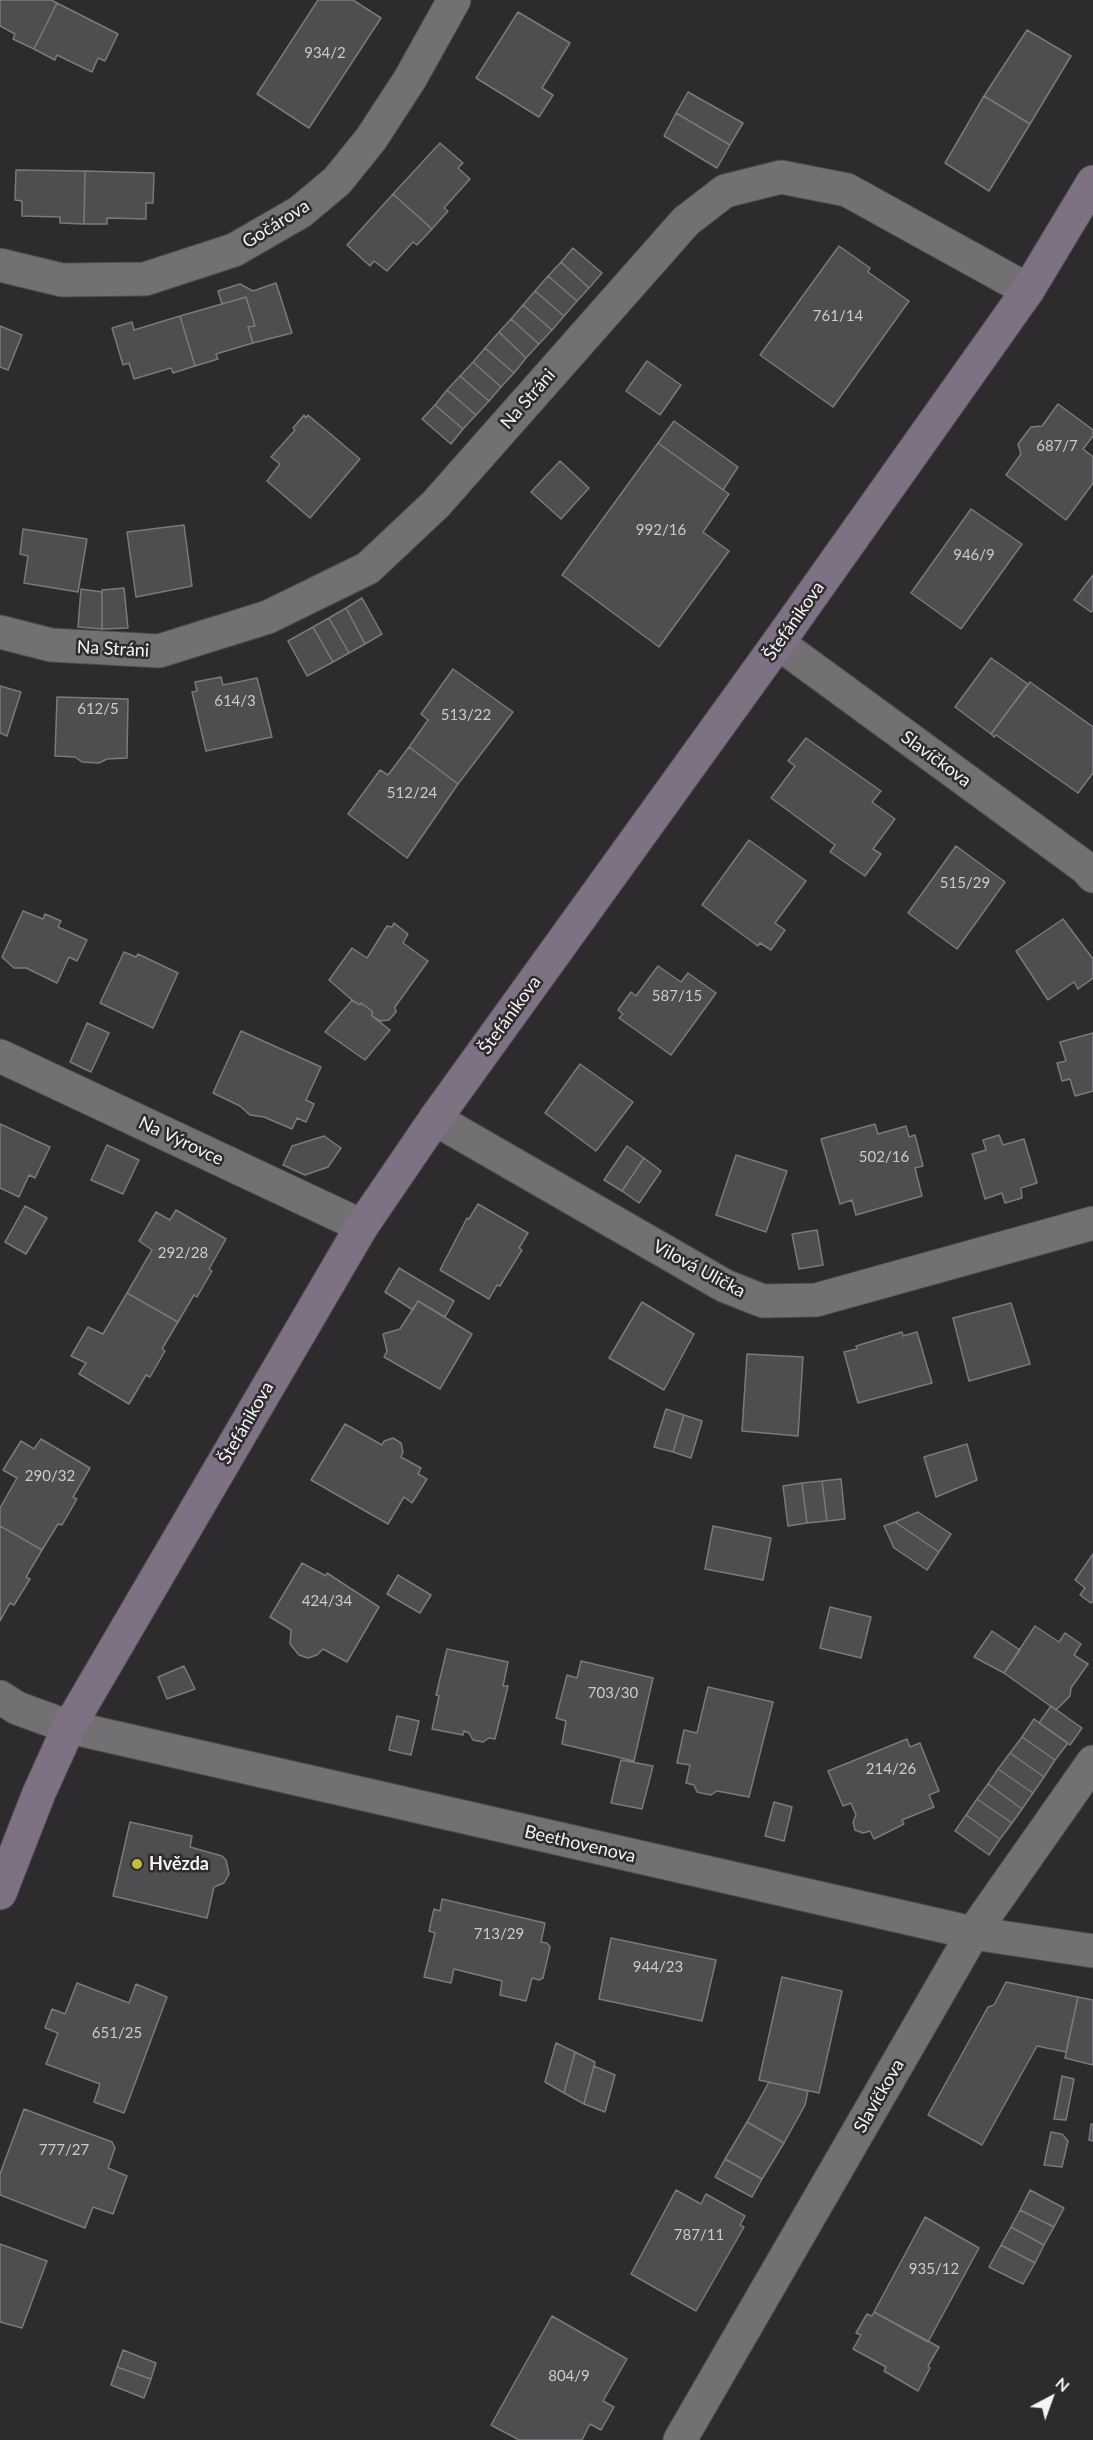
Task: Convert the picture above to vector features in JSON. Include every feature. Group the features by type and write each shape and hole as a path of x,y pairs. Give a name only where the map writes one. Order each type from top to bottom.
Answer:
{"street":[{"name":"Gočárova","path":"0,265 62,280 145,279 234,250 300,212 337,181 371,139 410,79 454,0"},
{"name":"Na Stráni","path":"0,632 51,645 159,651 268,617 368,568 436,504 686,221 725,191 781,177 847,190 1028,290"},
{"name":"Štefánikova","path":"0,1893 39,1793 69,1727 362,1226 435,1119 778,643 1028,290 1093,182"},
{"name":"Slavíčkova","path":"778,643 1086,868 1093,876"},
{"name":"Na Výrovce","path":"0,1056 362,1226"},
{"name":"Vilová Ulička","path":"435,1119 725,1286 763,1301 816,1300 1093,1223"},
{"name":"Beethovenova","path":"0,1697 17,1708 69,1727 973,1933 1093,1951"},
{"name":"Slavíčkova","path":"680,2440 973,1933 1093,1762"}],"building":[{"path":"0,0 51,0 57,3 34,49 13,39 15,34 0,26"},
{"path":"318,0 353,0 381,18 309,128 257,94"},
{"path":"57,3 118,34 105,61 98,58 92,72 57,55 55,60 34,49"},
{"path":"518,12 570,43 542,88 553,95 539,117 476,78"},
{"path":"1027,30 1071,56 1030,124 984,96"},
{"path":"688,92 743,123 730,145 676,113"},
{"path":"984,96 1030,124 989,191 945,163"},
{"path":"676,113 730,145 717,168 664,136"},
{"path":"440,143 463,163 458,168 470,179 444,208 448,211 432,229 393,194"},
{"path":"16,170 85,171 84,224 60,223 60,217 22,216 22,201 15,200"},
{"path":"85,171 154,173 153,203 146,203 146,219 107,218 107,224 84,224"},
{"path":"393,194 432,229 417,245 413,242 387,271 374,261 370,266 347,245"},
{"path":"839,246 870,268 868,272 909,301 833,407 760,355"},
{"path":"573,248 602,273 589,288 561,262"},
{"path":"561,262 589,288 577,301 548,276"},
{"path":"548,276 577,301 564,316 535,291"},
{"path":"276,283 292,333 253,343 248,327 255,326 246,297 222,304 218,291 240,284 253,291"},
{"path":"535,291 564,316 552,330 523,305"},
{"path":"246,297 255,326 248,327 253,343 216,354 218,359 195,366 180,316"},
{"path":"523,305 552,330 539,344 511,319"},
{"path":"180,316 195,366 173,373 171,368 134,379 129,363 123,365 112,328 132,322 134,330"},
{"path":"511,319 539,344 526,358 499,332"},
{"path":"0,326 22,335 8,370 0,367"},
{"path":"499,332 526,358 514,373 485,348"},
{"path":"485,348 514,373 501,387 473,362"},
{"path":"647,361 681,385 660,415 626,391"},
{"path":"473,362 501,387 489,401 460,376"},
{"path":"460,376 489,401 476,415 447,390"},
{"path":"447,390 476,415 463,429 435,405"},
{"path":"1058,404 1093,430 1093,436 1083,449 1093,457 1093,483 1066,520 1006,475 1021,454 1018,444 1031,427 1042,426"},
{"path":"435,405 463,429 451,444 422,419"},
{"path":"304,415 306,418 308,415 360,459 310,518 267,481 280,464 271,457 295,430 293,428"},
{"path":"674,421 738,467 723,490 658,443"},
{"path":"658,443 729,494 703,532 729,551 659,647 562,575"},
{"path":"560,461 589,488 561,519 531,492"},
{"path":"971,509 1022,544 961,629 911,593"},
{"path":"184,525 192,586 136,597 127,532"},
{"path":"23,529 87,539 78,592 24,583 28,556 20,554"},
{"path":"1093,575 1093,610 1091,612 1074,600"},
{"path":"124,588 128,628 102,629 102,590"},
{"path":"81,589 102,592 102,629 78,627"},
{"path":"362,598 382,634 365,644 346,608"},
{"path":"346,608 365,644 349,653 329,618"},
{"path":"329,618 349,653 333,662 313,627"},
{"path":"313,627 333,662 307,676 288,641"},
{"path":"991,658 1028,684 991,734 955,707"},
{"path":"453,669 513,712 458,784 409,747 428,720 421,714"},
{"path":"221,677 223,685 257,678 272,737 206,751 192,692 197,691 195,682"},
{"path":"1030,682 1093,727 1093,773 1078,793 996,735 994,737 991,734"},
{"path":"0,686 21,692 7,736 0,733"},
{"path":"57,697 128,699 127,758 107,759 99,763 82,762 75,757 55,756"},
{"path":"806,738 881,791 872,802 895,819 873,849 881,854 865,876 830,852 835,845 771,798 795,766 788,761"},
{"path":"409,747 458,784 407,858 348,814 380,770 388,775"},
{"path":"749,840 806,881 775,923 785,930 771,950 760,943 758,946 702,905"},
{"path":"956,846 1005,882 957,949 908,913"},
{"path":"23,911 43,919 45,914 61,921 58,927 87,940 77,961 69,957 57,983 26,968 14,968 2,957"},
{"path":"1063,919 1093,959 1093,978 1078,989 1074,982 1048,1000 1016,951"},
{"path":"394,923 408,934 403,943 428,961 395,1007 396,1012 389,1020 380,1021 372,1016 372,1011 352,1000 329,980 352,948 367,958 387,926 392,927"},
{"path":"124,952 136,957 138,954 178,973 153,1028 100,1003"},
{"path":"658,966 681,982 688,973 716,993 671,1055 619,1018 623,1014 618,1010 631,992 636,996"},
{"path":"352,1000 372,1011 372,1016 390,1030 365,1060 325,1032"},
{"path":"87,1023 109,1033 91,1072 70,1062"},
{"path":"241,1031 321,1067 306,1100 314,1104 306,1122 297,1118 292,1129 264,1117 250,1115 240,1106 213,1093"},
{"path":"1093,1033 1093,1091 1075,1096 1070,1079 1062,1081 1057,1063 1066,1061 1060,1042"},
{"path":"580,1064 633,1102 596,1151 545,1113"},
{"path":"0,1124 50,1147 35,1178 29,1175 19,1197 0,1188"},
{"path":"875,1124 878,1134 906,1126 909,1137 915,1135 923,1166 915,1168 922,1196 856,1215 852,1200 840,1204 821,1139"},
{"path":"999,1135 1003,1145 1024,1139 1037,1183 1021,1188 1022,1198 1005,1203 1002,1193 985,1199 972,1154 986,1150 983,1140"},
{"path":"324,1136 341,1148 328,1167 305,1175 283,1165 292,1146"},
{"path":"107,1145 139,1160 123,1194 91,1180"},
{"path":"627,1146 644,1158 622,1191 604,1180"},
{"path":"736,1155 787,1171 766,1232 716,1215"},
{"path":"644,1158 661,1171 639,1203 622,1191"},
{"path":"478,1204 528,1233 519,1248 522,1250 500,1286 497,1285 489,1299 440,1270 467,1218 469,1219"},
{"path":"25,1206 47,1218 26,1254 5,1242"},
{"path":"176,1210 226,1239 197,1297 194,1295 178,1322 127,1293 152,1250 139,1241 156,1212 170,1220"},
{"path":"817,1230 823,1265 799,1269 792,1234"},
{"path":"399,1268 454,1301 445,1317 418,1301 413,1310 385,1292"},
{"path":"127,1293 178,1322 162,1349 165,1351 150,1377 146,1375 129,1404 79,1374 86,1363 71,1356 88,1327 103,1334"},
{"path":"418,1301 472,1334 440,1389 384,1357 387,1351 383,1334 400,1329"},
{"path":"642,1302 694,1334 664,1390 609,1358"},
{"path":"1011,1303 1030,1364 969,1381 953,1318"},
{"path":"902,1332 903,1336 917,1332 932,1383 858,1403 844,1352"},
{"path":"747,1354 803,1357 798,1436 742,1431"},
{"path":"666,1409 684,1415 673,1452 654,1447"},
{"path":"684,1415 702,1421 691,1458 673,1452"},
{"path":"345,1424 382,1445 384,1441 393,1438 401,1443 403,1452 401,1457 421,1468 418,1474 427,1479 412,1503 404,1497 388,1524 311,1480"},
{"path":"41,1439 90,1468 73,1497 77,1499 62,1525 58,1524 42,1550 0,1526 0,1508 17,1478 3,1470 21,1441 34,1449"},
{"path":"967,1444 977,1480 936,1497 924,1457"},
{"path":"841,1479 845,1519 827,1521 822,1481"},
{"path":"822,1481 827,1521 807,1523 802,1483"},
{"path":"802,1483 807,1523 788,1526 783,1486"},
{"path":"918,1512 951,1534 939,1552 895,1522"},
{"path":"895,1522 939,1552 927,1570 894,1548 884,1526"},
{"path":"0,1526 42,1550 26,1577 30,1579 14,1605 10,1603 0,1621"},
{"path":"713,1526 771,1538 763,1580 705,1569"},
{"path":"1093,1554 1093,1601 1091,1603 1080,1595 1085,1588 1075,1580"},
{"path":"302,1563 326,1576 327,1573 379,1607 347,1662 323,1649 317,1655 308,1658 299,1655 290,1644 291,1630 270,1617"},
{"path":"398,1575 431,1595 420,1613 387,1594"},
{"path":"830,1607 871,1617 861,1658 820,1648"},
{"path":"1035,1626 1059,1642 1065,1633 1081,1644 1074,1655 1088,1664 1071,1688 1070,1696 1056,1710 1004,1673"},
{"path":"992,1631 1020,1650 1004,1673 974,1657"},
{"path":"447,1649 508,1662 503,1686 508,1686 495,1739 489,1738 483,1742 473,1740 469,1733 464,1731 463,1735 432,1729 439,1696 436,1695"},
{"path":"581,1661 653,1678 634,1761 562,1744 566,1721 556,1718 567,1675 577,1678"},
{"path":"184,1666 195,1689 167,1699 158,1677"},
{"path":"708,1687 773,1702 749,1797 717,1791 711,1795 697,1792 694,1785 686,1783 690,1765 677,1763 684,1730 697,1733"},
{"path":"1051,1706 1082,1728 1070,1745 1039,1723"},
{"path":"397,1716 419,1721 411,1755 389,1750"},
{"path":"1034,1719 1068,1743 1055,1760 1022,1737"},
{"path":"1022,1737 1055,1760 1044,1777 1010,1753"},
{"path":"907,1739 910,1747 920,1743 939,1791 929,1795 934,1807 902,1820 904,1824 874,1839 870,1831 863,1833 855,1830 853,1822 856,1815 851,1803 843,1806 828,1771"},
{"path":"1010,1753 1044,1777 1033,1793 998,1769"},
{"path":"621,1760 653,1766 642,1809 611,1803"},
{"path":"998,1769 1033,1793 1022,1809 988,1784"},
{"path":"988,1784 1022,1809 1012,1823 977,1799"},
{"path":"977,1799 1012,1823 1000,1839 966,1815"},
{"path":"774,1802 792,1807 784,1841 765,1836"},
{"path":"966,1815 1000,1839 989,1855 955,1831"},
{"path":"130,1822 192,1836 190,1847 222,1856 226,1860 229,1874 224,1883 214,1887 207,1918 113,1896"},
{"path":"442,1899 545,1923 541,1942 547,1943 550,1947 543,1978 539,1980 532,1978 526,2001 500,1995 502,1981 454,1969 451,1983 424,1977 435,1933 429,1931 434,1909 440,1911"},
{"path":"611,1938 716,1960 702,2021 599,1999"},
{"path":"782,1977 842,1991 819,2093 759,2080"},
{"path":"1006,1982 1078,1997 1066,2052 1037,2046 982,2145 928,2115 988,2007 994,2005"},
{"path":"77,1983 129,2003 136,1984 167,1997 124,2113 94,2102 100,2084 46,2064 58,2033 45,2028 52,2009 65,2014"},
{"path":"1078,1997 1093,2000 1093,2065 1065,2058"},
{"path":"556,2043 575,2052 564,2093 545,2082"},
{"path":"575,2052 595,2062 584,2104 564,2093"},
{"path":"594,2066 615,2075 605,2112 584,2104"},
{"path":"1062,2076 1074,2079 1066,2120 1054,2119"},
{"path":"769,2082 808,2091 805,2105 784,2143 747,2122"},
{"path":"24,2109 112,2142 115,2148 108,2168 127,2176 113,2214 93,2207 85,2228 0,2195 0,2174"},
{"path":"747,2122 784,2143 762,2179 725,2159"},
{"path":"1091,2124 1093,2124 1093,2141 1089,2140"},
{"path":"1051,2132 1062,2134 1068,2141 1062,2167 1044,2165"},
{"path":"725,2159 762,2179 752,2197 715,2177"},
{"path":"676,2190 701,2204 706,2194 745,2216 740,2225 744,2227 696,2311 631,2274"},
{"path":"1030,2190 1064,2208 1054,2227 1020,2210"},
{"path":"1020,2210 1054,2227 1044,2245 1011,2227"},
{"path":"925,2217 979,2248 928,2342 874,2312"},
{"path":"1011,2227 1044,2245 1035,2263 1001,2245"},
{"path":"0,2244 47,2261 22,2328 0,2322"},
{"path":"1001,2245 1035,2263 1023,2284 989,2267"},
{"path":"874,2312 939,2347 918,2391 884,2371 886,2367 853,2349 861,2335 856,2333 867,2314 872,2316"},
{"path":"552,2316 627,2359 603,2401 614,2407 601,2430 590,2424 582,2440 519,2440 491,2425"},
{"path":"123,2350 156,2363 151,2379 117,2367"},
{"path":"117,2367 151,2379 144,2398 111,2385"}],"place":[{"name":"Hvězda","path":"137,1864"}]}
